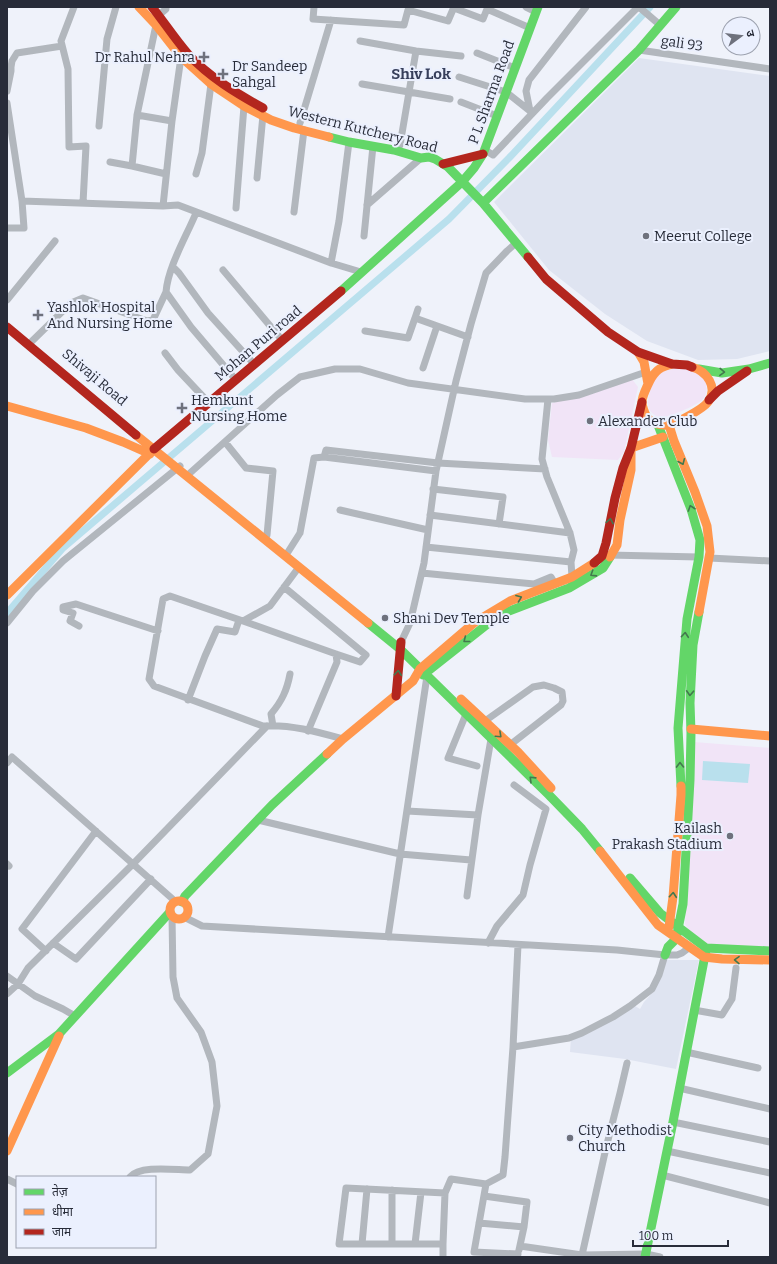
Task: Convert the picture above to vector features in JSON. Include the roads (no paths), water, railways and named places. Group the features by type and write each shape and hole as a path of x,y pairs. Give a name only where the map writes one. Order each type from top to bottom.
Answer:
{"street":[{"path":"74,7 61,41 68,68 68,147 86,146 83,203"},
{"path":"99,126 108,39 116,7"},
{"name":"Western Kutchery Road","path":"139,7 156,25 181,58 211,84 244,106 286,125 302,126 349,142 436,159 448,167 480,200 546,279 608,332 638,352 672,364"},
{"path":"152,7 194,60 219,82 244,98 276,115 302,126 415,148 423,152 425,157 367,205"},
{"path":"159,16 166,10 166,7"},
{"path":"314,7 313,19 404,25 408,8 448,21 454,7 483,19 487,9 530,28"},
{"path":"526,7 537,9"},
{"path":"459,77 506,92 530,111 526,91 529,80 586,7"},
{"path":"443,164 484,152 492,155 639,7 660,25"},
{"path":"480,200 639,50 676,7"},
{"name":"P L Sharma Road","path":"462,182 474,168 484,152 537,9"},
{"path":"294,212 302,126 331,20"},
{"path":"132,166 137,115 156,25"},
{"path":"360,41 461,56"},
{"path":"7,91 12,61 17,53 62,46"},
{"path":"400,145 416,50"},
{"name":"gali 93","path":"639,50 770,69"},
{"path":"477,53 515,68"},
{"path":"163,206 172,121 181,58"},
{"path":"196,174 202,153 211,84"},
{"path":"362,84 450,98"},
{"path":"461,102 497,116"},
{"path":"7,103 9,129 22,201 24,228 7,228"},
{"path":"236,208 244,106"},
{"path":"137,115 172,121"},
{"path":"257,178 263,115"},
{"path":"331,263 339,221 349,142"},
{"path":"364,236 372,146"},
{"path":"110,162 166,174"},
{"name":"Mohan Puri road","path":"7,595 209,403 361,272 462,182"},
{"path":"22,201 163,206 178,205 331,263 361,272"},
{"path":"7,327 29,343 71,303 83,298 147,321 153,320 166,292 166,284 196,213"},
{"path":"7,300 55,241"},
{"path":"396,696 401,646 410,623 422,573 436,471 454,390 468,337 486,273 516,243"},
{"path":"173,267 179,272 208,313 254,364"},
{"path":"224,270 282,340"},
{"path":"166,292 191,327 236,380"},
{"path":"364,331 408,338 418,309"},
{"path":"415,318 468,337"},
{"name":"Shivaji Road","path":"7,322 29,343 157,452"},
{"path":"423,368 438,326"},
{"path":"638,352 644,362 648,384"},
{"path":"166,353 178,370 209,403"},
{"path":"388,937 425,671 499,615 569,588 603,568 607,555 606,543 620,475 631,448 648,384 658,368 672,364 687,365 722,372 749,369 770,363"},
{"path":"696,368 706,374 711,382 712,392 708,401"},
{"path":"190,473 277,395 300,377 321,372 335,369 360,369 408,383 525,399 548,399 579,395 646,372"},
{"path":"658,425 669,425 694,413 705,405 718,391 749,369"},
{"path":"548,399 542,459 555,498 570,533 574,550 572,577"},
{"path":"513,1047 568,1038 613,1018 652,989 659,975 666,951 676,939 672,935 670,921 681,795 678,728 687,619 699,557 700,540 691,509 658,425 647,416 642,402"},
{"path":"7,406 86,428 122,442 157,452 190,473 216,497 266,534 401,646 466,714 582,829 658,925 690,947 722,959 767,956"},
{"path":"669,425 674,442 695,492 707,526 710,552 693,645 690,703 690,780 683,904 678,927 672,935"},
{"path":"631,448 663,437"},
{"path":"225,442 246,468 273,471 266,534"},
{"path":"324,457 326,450 438,463 545,469"},
{"path":"288,552 300,533 314,458 324,457 436,471"},
{"path":"178,466 299,568 401,646"},
{"path":"7,623 33,591 63,561 178,466"},
{"path":"433,489 503,497 499,524"},
{"path":"340,510 428,530"},
{"path":"430,515 570,533"},
{"path":"426,547 572,562"},
{"path":"131,1176 132,1174 149,1168 190,1170 208,1154 217,1106 212,1062 208,1050 201,1032 178,998 174,977 171,914 172,905 179,902 185,896 272,805 343,740 425,671 475,622 510,601 572,577 607,555 699,557"},
{"path":"709,558 770,561"},
{"path":"188,700 217,629 235,632 241,621 270,606 299,568"},
{"path":"422,573 534,584 551,577 555,584"},
{"path":"284,587 366,655 360,662 170,596 163,599 149,679 154,686 188,700 263,726 278,725 308,730 343,740"},
{"path":"79,626 70,621 72,613 63,610 63,607 76,604 158,631"},
{"path":"308,730 337,662 336,654"},
{"path":"425,671 485,721 510,745 583,822 660,913 678,927 705,953"},
{"path":"7,994 18,984 28,968 270,726 271,714 279,705 288,687 290,674"},
{"path":"485,721 533,687 544,685 562,692 563,701 561,705 510,745"},
{"path":"466,714 448,758 477,766"},
{"path":"691,729 770,736"},
{"path":"467,896 471,860 491,739"},
{"path":"9,757 133,864 179,902 186,906 186,914 184,917"},
{"path":"514,785 546,809"},
{"path":"488,943 497,926 523,895 549,795"},
{"path":"406,811 478,815"},
{"path":"258,820 400,854 471,860"},
{"path":"46,951 22,929 96,831"},
{"path":"53,943 76,959 151,879"},
{"path":"171,914 178,919 184,917 202,926 518,945 666,951 677,955 690,947"},
{"path":"7,1074 60,1034 171,914"},
{"path":"443,1257 445,1193 451,1179 486,1184 503,1175 513,1047 518,945"},
{"path":"646,1255 705,953"},
{"path":"694,1010 722,1015 732,999 736,968"},
{"path":"7,976 36,996 76,1016"},
{"path":"7,1151 60,1034"},
{"path":"686,1052 758,1068"},
{"path":"582,1255 627,1063"},
{"path":"679,1088 770,1109"},
{"path":"673,1122 770,1142"},
{"path":"666,1151 770,1173"},
{"path":"662,1175 770,1203"},
{"path":"7,1179 16,1184"},
{"path":"484,1196 527,1202 524,1228 518,1256 473,1255 486,1184"},
{"path":"443,1244 339,1244 346,1188 445,1193"},
{"path":"362,1244 367,1189"},
{"path":"392,1190 392,1244"},
{"path":"415,1244 421,1192"},
{"path":"479,1223 524,1228"},
{"path":"520,1246 582,1255 646,1255 660,1257"}],"water":[{"path":"703,761 750,764 748,783 702,780"}],"waterway":[{"path":"7,613 63,548 449,219 509,158 650,7"}],"place":[{"name":"Dr Rahul Nehra","path":"204,57"},
{"name":"Dr Sandeep Sahgal","path":"223,74"},
{"name":"Meerut College","path":"646,236"},
{"name":"Yashlok Hospital And Nursing Home","path":"38,315"},
{"name":"Hemkunt Nursing Home","path":"182,408"},
{"name":"Alexander Club","path":"590,421"},
{"name":"Shani Dev Temple","path":"385,618"},
{"name":"Kailash Prakash Stadium","path":"730,836"},
{"name":"City Methodist Church","path":"570,1138"}],"district":[{"name":"Shiv Lok","path":"421,74"}]}
